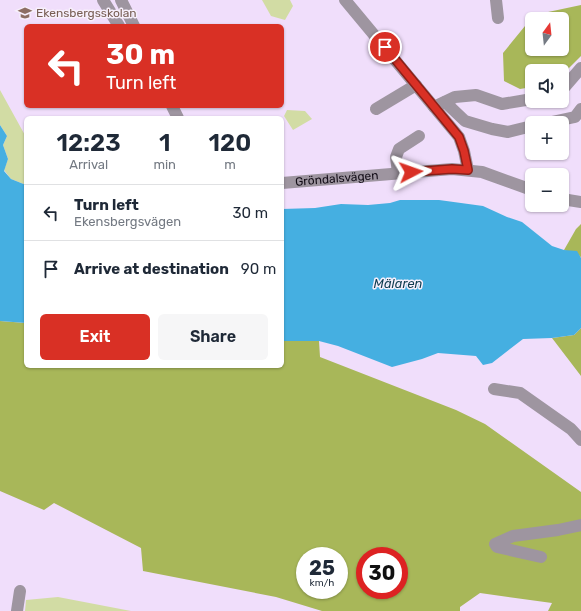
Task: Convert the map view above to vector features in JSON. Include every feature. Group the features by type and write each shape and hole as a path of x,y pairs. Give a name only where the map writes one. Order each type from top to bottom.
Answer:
{"street":[{"path":"103,0 118,24"},
{"path":"121,0 133,24"},
{"path":"345,0 416,86 439,105 465,121 492,129 508,132 525,128"},
{"path":"496,0 498,18"},
{"path":"569,82 581,68"},
{"path":"376,109 416,86"},
{"path":"439,105 455,97 476,95 502,104 525,100"},
{"path":"439,105 459,137 468,170"},
{"path":"569,118 574,117 581,109"},
{"path":"398,173 396,157 398,149 420,136"},
{"name":"Gröndalsvägen","path":"284,183 452,169 482,172 525,187"},
{"path":"569,200 581,202"},
{"path":"494,389 520,392 571,429 581,440"},
{"path":"540,557 497,547 495,544 513,536 558,530 581,525"},
{"path":"17,611 20,591"}],"green space":[{"path":"262,0 290,0 293,6 285,20 271,16"},
{"path":"581,5 581,56 569,68 569,64 525,64 525,88 520,89 504,81 503,53 525,26 525,56 569,56 569,12 548,12"},
{"path":"0,90 24,133 24,184 11,179 4,170 8,159 3,145 7,136 0,125"},
{"path":"287,110 305,111 312,119 293,130 284,116"},
{"path":"581,224 581,258 580,256 564,250 576,229"},
{"path":"0,321 24,323 24,368 284,368 284,341 319,341 320,357 456,410 485,424 581,492 581,611 548,611 552,603 480,593 460,607 460,611 322,611 276,597 143,571 141,548 54,503 44,510 0,491"},
{"path":"581,328 581,376 552,338 574,335"},
{"path":"58,597 131,611 25,611 26,600"}],"water":[{"path":"0,125 7,136 3,145 8,159 4,171 11,179 24,184 24,323 0,321"},
{"name":"Mälaren","path":"400,200 439,200 483,206 522,222 552,246 564,250 577,251 581,258 581,328 574,335 552,338 523,339 492,363 483,365 476,356 438,353 392,367 338,346 319,341 284,341 284,209 315,208 341,204 368,205 390,203"}],"place":[{"name":"Ekensbergsskolan","path":"25,13"}],"route":[{"path":"385,47 459,137 468,170 452,169 411,172"}]}
